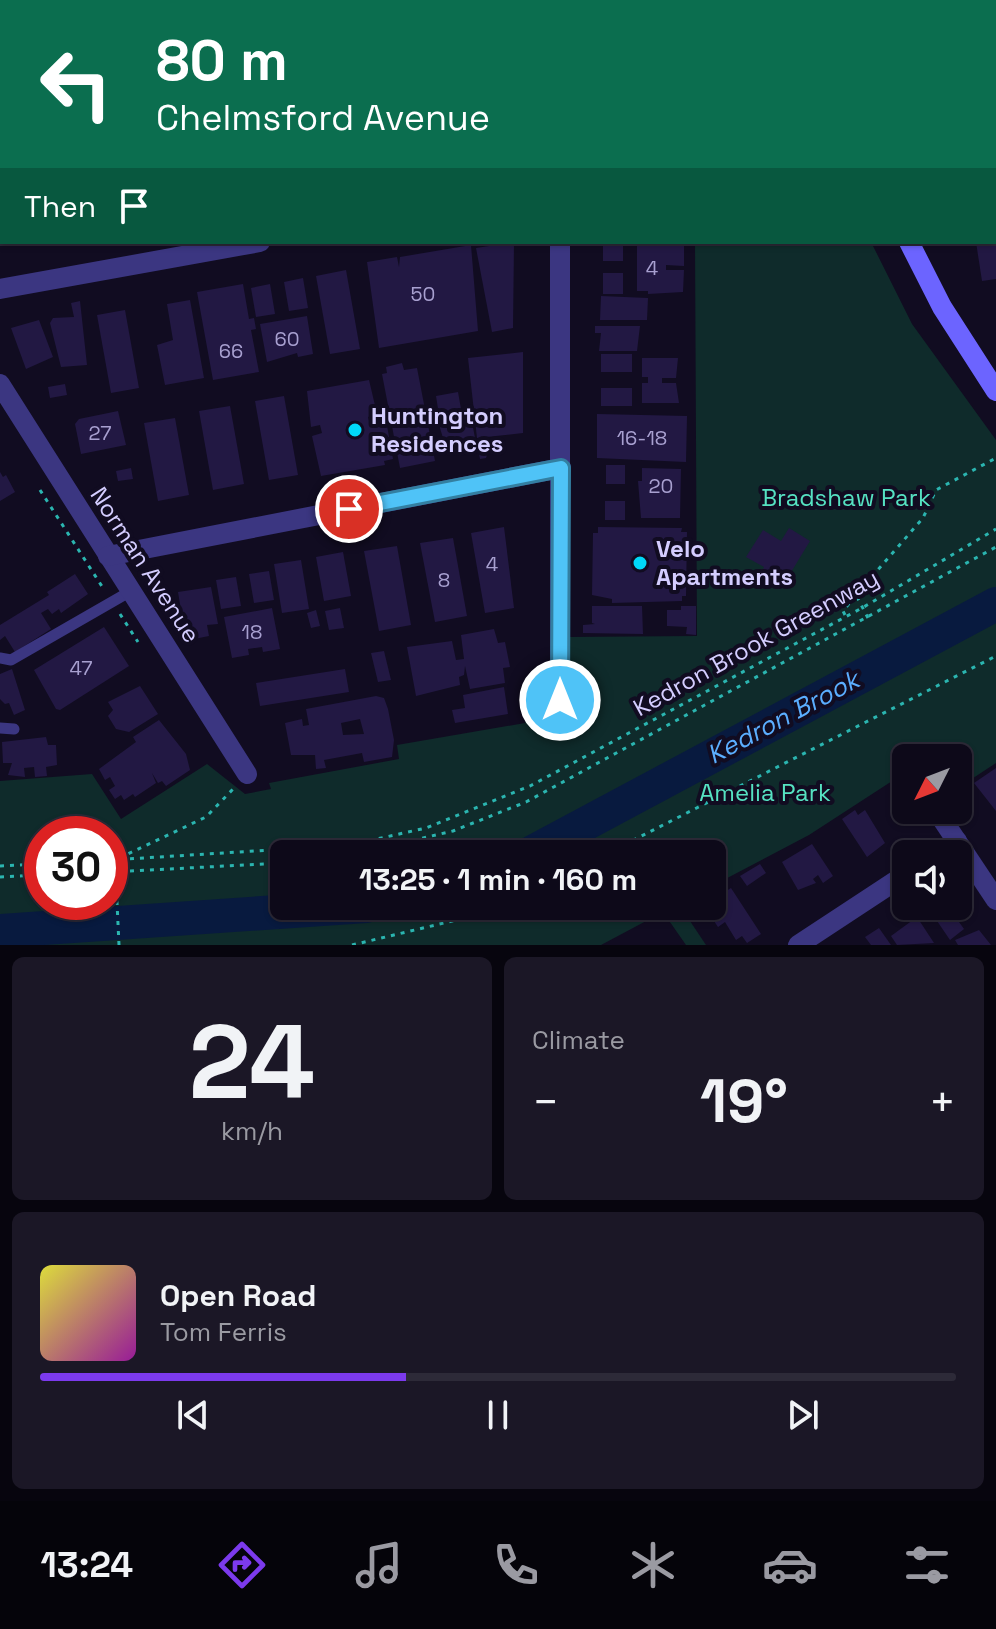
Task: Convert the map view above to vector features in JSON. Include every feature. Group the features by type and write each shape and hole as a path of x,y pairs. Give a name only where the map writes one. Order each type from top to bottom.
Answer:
{"street":[{"path":"0,289 249,244"},
{"path":"560,244 560,700"},
{"path":"910,244 942,307 996,391"},
{"name":"Norman Avenue","path":"0,384 131,591 236,781"},
{"path":"108,556 561,468"},
{"path":"972,864 996,900"},
{"path":"798,945 892,883"}],"lane":[{"path":"0,658 11,660 131,591"},
{"path":"0,728 14,729"}],"path":[{"path":"846,616 843,611 923,518 936,490 996,458"},
{"path":"40,490 145,652"},
{"name":"Kedron Brook Greenway","path":"128,859 350,845 426,828 530,786 862,608 996,529"},
{"path":"414,840 453,831 526,802 996,547"},
{"path":"856,595 868,618"},
{"path":"634,840 996,656"},
{"path":"128,853 206,817 236,781"},
{"path":"128,871 270,864"},
{"path":"0,866 24,865"},
{"path":"0,877 24,876"},
{"path":"118,920 119,944"},
{"path":"352,945 456,920"}],"green space":[{"path":"695,244 872,244 912,324 996,440 996,763 972,779 972,744 892,744 892,781 809,835 726,879 726,840 270,840 270,920 648,920 601,945 0,945 0,781 92,774 119,816 24,816 24,920 128,920 126,816 207,764 245,794 271,789 269,783 399,759 397,745 525,723 526,712 567,705 568,637 697,636"},
{"path":"669,920 689,920 706,945 686,945"}],"building":[{"path":"514,244 513,328 492,332 476,248"},
{"path":"603,244 623,244 623,261 603,261"},
{"path":"637,244 684,244 684,266 666,265 666,270 684,270 683,292 648,294 648,291 637,291"},
{"path":"976,244 996,244 996,279 982,281"},
{"path":"471,245 478,331 379,348 367,262 397,257 399,267 400,257"},
{"path":"346,270 360,349 330,354 316,276"},
{"path":"603,273 623,273 623,294 603,294"},
{"path":"303,278 308,308 289,311 284,282"},
{"path":"243,284 249,319 254,318 256,329 251,330 259,372 213,380 197,292"},
{"path":"270,284 275,314 256,317 251,288"},
{"path":"601,296 648,298 647,320 600,320"},
{"path":"190,300 204,378 165,385 157,345 173,340 167,304"},
{"path":"80,301 87,365 61,367 50,323 53,318 74,317 71,303"},
{"path":"125,310 139,388 111,393 97,315"},
{"path":"307,316 313,354 298,357 297,353 267,362 260,324"},
{"path":"39,320 53,357 26,369 11,328"},
{"path":"595,326 640,326 637,351 599,351 601,333 595,333"},
{"path":"523,352 523,433 477,438 468,358"},
{"path":"601,354 632,354 632,372 601,372"},
{"path":"642,358 678,358 676,378 662,378 662,383 676,383 679,403 642,403 642,383 648,383 648,377 642,377"},
{"path":"402,363 404,370 417,368 435,461 400,468 382,374 387,373 386,367"},
{"name":"Huntington Residences","path":"369,380 377,414 368,417 370,424 386,420 393,459 384,461 385,465 321,476 312,436 322,433 320,425 311,427 307,391"},
{"path":"65,384 67,395 50,398 48,387"},
{"path":"601,388 632,388 632,406 601,406"},
{"path":"458,392 461,409 469,407 476,443 446,448 437,418 444,414 439,415 436,396"},
{"path":"284,396 298,475 269,480 255,401"},
{"path":"230,406 244,484 213,490 199,411"},
{"path":"118,411 126,445 81,454 75,424 79,419"},
{"path":"597,414 687,416 686,462 597,458"},
{"path":"175,418 189,495 158,501 144,423"},
{"path":"492,440 486,458 480,459 477,443"},
{"path":"606,465 625,465 625,484 606,484"},
{"path":"131,468 133,479 118,481 116,471"},
{"path":"642,468 681,469 680,518 641,518 638,481 642,481"},
{"path":"0,472 3,477 6,475 15,492 0,501"},
{"path":"605,501 625,501 625,520 605,520"},
{"path":"504,527 514,608 485,613 471,533"},
{"name":"Velo Apartments","path":"598,527 682,528 681,532 687,532 686,596 682,596 682,601 612,603 612,599 592,595 593,533 598,533"},
{"path":"789,528 810,541 782,587 761,573 764,567 746,557 763,530 781,541"},
{"path":"453,538 467,616 435,622 420,543"},
{"path":"397,546 411,625 379,631 364,551"},
{"path":"343,552 351,596 324,601 316,557"},
{"path":"301,560 309,609 282,613 274,564"},
{"path":"269,571 274,600 254,603 249,574"},
{"path":"75,574 88,594 61,613 59,609 52,614 48,609 41,613 51,629 15,652 5,636 0,640 0,625 49,595 47,592"},
{"path":"236,577 241,606 221,609 216,580"},
{"path":"211,587 218,624 207,625 209,636 194,639 191,623 187,624 185,615 182,616 178,592"},
{"path":"592,606 642,606 643,634 583,633 583,625 595,624 592,623"},
{"path":"681,606 696,606 696,635 686,634 687,627 667,626 667,610 681,610"},
{"path":"272,608 280,649 263,652 262,647 248,649 249,655 232,658 224,617"},
{"path":"340,608 344,628 329,630 325,611"},
{"path":"316,610 320,626 311,628 307,613"},
{"path":"104,627 129,666 60,710 56,709 34,670"},
{"path":"494,629 498,643 505,642 510,667 503,668 505,683 470,689 465,666 464,675 459,677 460,685 416,696 407,647 452,641 456,660 464,659 461,635"},
{"path":"384,651 391,680 378,682 371,653"},
{"path":"12,669 25,710 14,715 9,703 5,704 0,699 0,674"},
{"path":"345,669 349,692 260,706 256,683"},
{"path":"140,686 158,714 129,732 116,729 108,716 113,710 108,702"},
{"path":"504,687 508,714 455,723 452,710 465,708 463,695"},
{"path":"376,696 384,698 394,740 392,757 364,762 362,753 324,760 326,768 316,769 315,755 291,755 285,723 302,719 303,726 309,725 306,709","holes":["360,719 364,734 343,735 341,723"]},
{"path":"159,720 186,754 190,770 166,786 162,781 158,783 152,773 156,783 135,797 133,794 124,800 121,795 115,799 109,790 115,786 110,777 105,780 99,769 136,742 133,737"},
{"path":"46,737 48,745 56,745 57,765 46,767 47,776 35,777 34,767 24,768 25,777 8,775 12,763 3,763 2,742"},
{"path":"996,768 996,811 974,783"},
{"path":"855,810 858,815 865,810 885,843 867,857 842,819"},
{"path":"812,844 833,876 823,883 818,875 813,879 816,883 798,890 782,862"},
{"path":"760,864 766,873 747,886 740,876"},
{"path":"731,888 761,934 747,943 742,936 736,940 725,922 718,927 713,920 726,920 726,891"},
{"path":"913,920 919,920 934,943 897,945 891,936"},
{"path":"936,920 962,920 959,922 964,929 950,940"},
{"path":"879,928 891,945 871,945 865,937"},
{"path":"979,930 991,945 958,945 955,940"}],"waterway":[{"name":"Kedron Brook","path":"555,840 996,604"},
{"name":"Kedron Brook","path":"0,931 270,913"}],"place":[{"name":"Huntington Residences","path":"355,430"},
{"name":"Velo Apartments","path":"640,563"}],"route":[{"path":"349,509 561,468 560,700"}],"park label":[{"name":"Bradshaw Park","path":"846,498"},
{"name":"Amelia Park","path":"765,793"}]}
